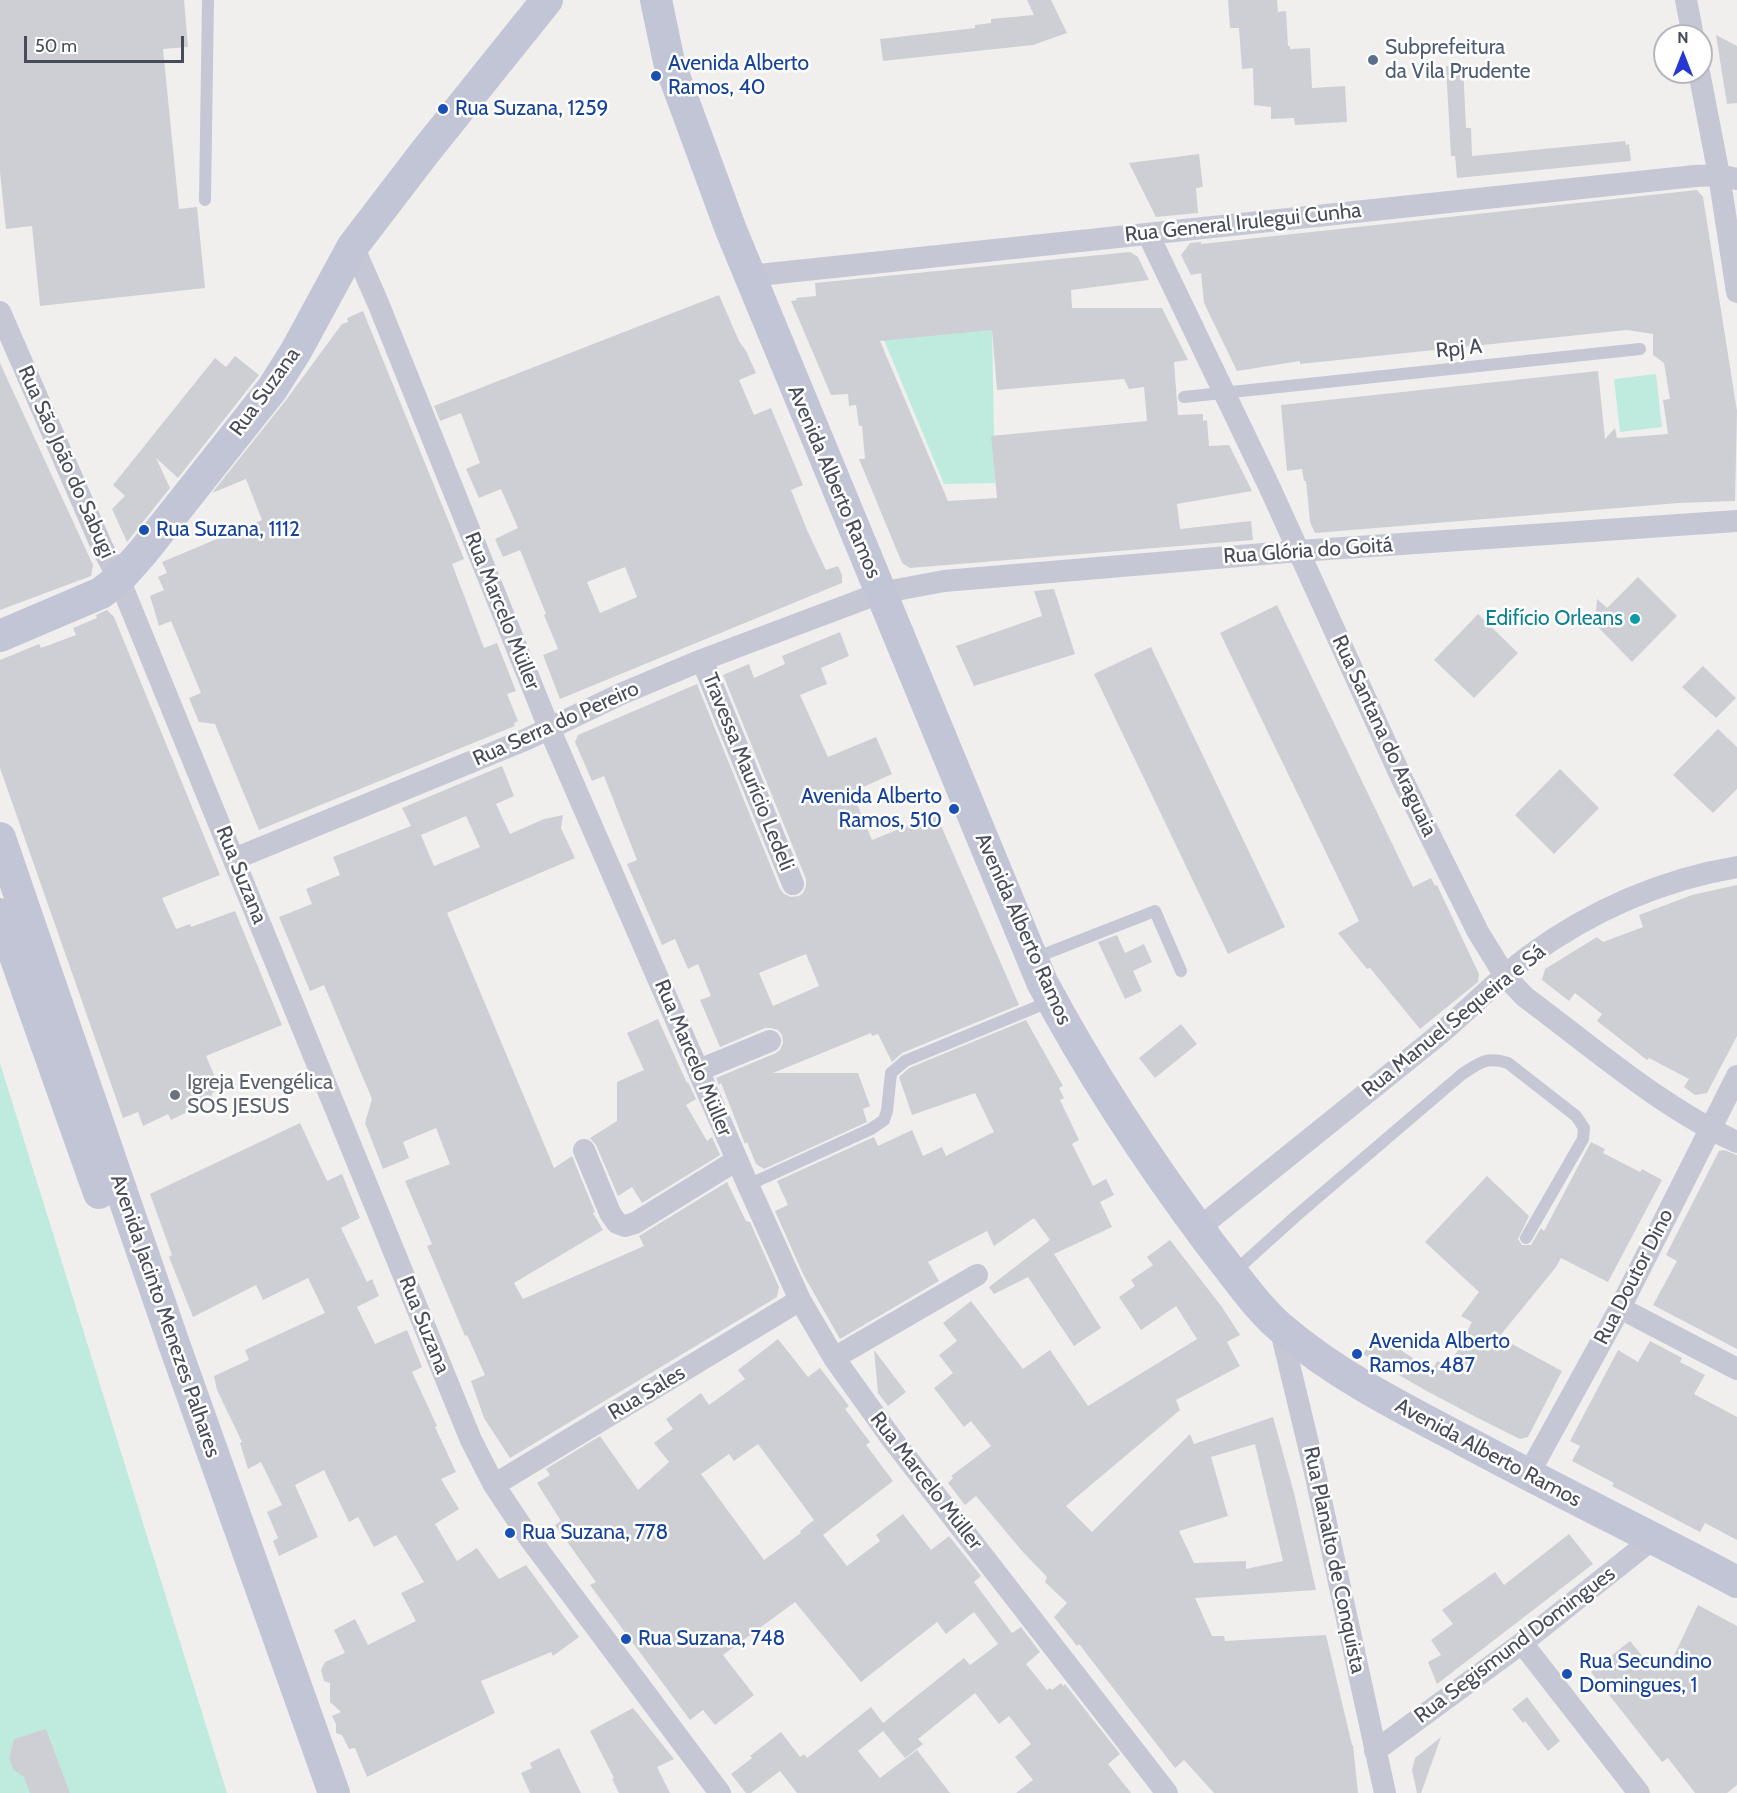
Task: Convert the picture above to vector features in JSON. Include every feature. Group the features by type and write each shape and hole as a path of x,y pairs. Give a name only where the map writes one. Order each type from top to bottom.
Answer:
{"main road":[{"name":"Rua Suzana","path":"119,579 272,389 296,351 353,246 547,0"},
{"name":"Avenida Alberto Ramos","path":"656,0 669,62 749,276 1032,959 1052,1000 1101,1086 1137,1141 1233,1273 1280,1327 1334,1368 1390,1402 1737,1582"},
{"path":"0,636 101,593 119,579"},
{"name":"Avenida Jacinto Menezes Palhares","path":"0,838 86,1123 213,1483 317,1793"},
{"name":"Avenida Jacinto Menezes Palhares","path":"0,914 86,1123"},
{"name":"Avenida Jacinto Menezes Palhares","path":"213,1483 334,1793"}],"street":[{"path":"1686,0 1691,24"},
{"path":"1702,84 1728,177 1737,292"},
{"name":"Rua General Irulegui Cunha","path":"749,276 1695,176 1728,177"},
{"name":"Rua Santana do Araguaia","path":"1148,234 1299,551 1402,779 1478,932 1505,976 1525,997 1667,1102 1709,1129 1737,1142"},
{"name":"Rua Marcelo Müller","path":"353,246 549,728 800,1300 834,1358 892,1439 1167,1793"},
{"name":"Rua São João do Sabugi","path":"0,312 102,547 119,579"},
{"name":"Rua Glória do Goitá","path":"880,593 944,581 1299,551 1737,520"},
{"name":"Rua Suzana","path":"119,579 467,1430 494,1485 530,1539 720,1793"},
{"name":"Rua Serra do Pereiro","path":"234,859 549,728 621,694 702,660 880,593"},
{"name":"Travessa Maurício Ledeli","path":"702,660 793,884"},
{"name":"Rua Manuel Sequeira e Sá","path":"1199,1228 1435,1038 1505,976 1572,927 1607,908 1652,890 1703,873 1737,867"},
{"path":"699,1070 770,1041"},
{"name":"Rua Doutor Dino","path":"1528,1475 1620,1308 1737,1076"},
{"path":"584,1150 610,1213 617,1223 625,1226 635,1223 737,1160"},
{"path":"834,1358 977,1275"},
{"name":"Rua Sales","path":"494,1485 800,1300"},
{"path":"1620,1308 1737,1369"},
{"name":"Rua Planalto de Conquista","path":"1280,1327 1314,1468 1385,1793"},
{"name":"Rua Segismund Domingues","path":"1375,1751 1522,1643 1654,1538"},
{"path":"1522,1643 1639,1793"}],"lane":[{"path":"205,200 208,0"},
{"name":"Rpj A","path":"1184,397 1640,349"},
{"path":"1032,959 1155,911 1181,971"},
{"path":"748,1185 871,1129 884,1120 891,1073 904,1061 1052,1000"},
{"path":"1233,1273 1461,1075 1483,1061 1494,1059 1508,1063 1576,1116 1584,1128 1583,1139 1526,1238"}],"green space":[{"path":"992,326 995,483 944,484 884,340"},
{"path":"1656,374 1662,427 1620,432 1614,379"},
{"path":"0,1063 227,1793 0,1793"}],"building":[{"path":"0,0 184,0 188,47 163,49 179,209 197,207 205,288 40,306 32,226 6,229 0,172"},
{"path":"1027,0 1051,0 1067,33 1033,45 883,61 880,39 975,28 975,25 991,23 991,19 1034,15"},
{"path":"1228,0 1277,0 1278,12 1286,11 1290,49 1310,48 1312,88 1345,86 1347,122 1295,125 1294,118 1271,119 1271,107 1254,105 1253,68 1242,69 1239,28 1230,28"},
{"path":"1716,35 1737,46 1737,103 1727,104"},
{"path":"1463,65 1466,128 1471,128 1472,156 1625,141 1626,145 1629,144 1631,161 1457,178 1455,156 1451,156 1446,66"},
{"path":"1199,154 1203,187 1196,188 1198,213 1156,217 1129,163"},
{"path":"1697,190 1703,197 1737,411 1735,501 1679,503 1315,533 1310,522 1306,481 1304,481 1302,469 1287,471 1281,405 1598,371 1605,439 1615,428 1617,438 1668,434 1663,400 1670,399 1664,363 1653,355 1653,334 1627,330 1300,364 1300,361 1237,371 1204,303 1201,273 1191,275 1181,255 1190,243 1201,242 1201,244"},
{"path":"1130,252 1138,257 1149,280 1071,290 1072,308 1162,308 1188,360 1174,362 1178,415 1203,414 1203,421 1207,420 1209,446 1229,445 1252,491 1177,504 1180,529 1251,521 1253,540 910,568 902,563 859,459 865,459 862,426 859,426 856,405 849,406 848,394 831,395 791,301 797,300 796,298 816,296 815,283","holes":["992,330 997,390 1124,379 1129,389 1144,387 1147,421 991,436 997,498 948,501 880,341"]},
{"path":"719,295 756,373 739,380 754,415 771,408 803,485 791,490 807,530 826,570 838,566 842,575 842,583 560,699 543,655 558,649 520,550 503,557 495,539 518,528 501,489 479,498 466,469 480,463 461,413 440,421 434,406","holes":["625,567 637,597 600,613 587,582"]},
{"path":"363,311 464,559 452,564 484,648 497,643 516,691 507,694 518,721 514,723 515,726 259,830 215,724 199,722 189,698 201,693 171,621 159,626 150,596 164,590 158,577 167,573 162,562 262,520 246,479 212,493 286,400 342,324 348,322 347,318"},
{"path":"235,356 259,375 178,478 156,458 170,488 127,542 112,509 125,496 113,485 215,358 226,367"},
{"path":"0,363 93,565 91,576 0,610"},
{"name":"Edifício Orleans","path":"1638,577 1677,616 1632,662 1595,624 1597,599 1607,608"},
{"path":"1054,589 1075,654 974,686 956,646 1042,616 1034,591"},
{"path":"1277,605 1413,887 1431,878 1435,886 1437,885 1479,974 1478,982 1420,1029 1338,933 1359,921 1220,633"},
{"path":"107,610 114,617 220,875 162,898 176,929 190,924 191,927 235,911 282,1025 206,1056 220,1089 211,1094 214,1099 171,1120 168,1114 143,1126 138,1112 123,1118 0,768 0,660 39,644 41,648 76,635 73,628 97,618 96,615"},
{"path":"1478,614 1518,653 1474,698 1434,660"},
{"path":"840,632 849,656 821,668 827,684 800,695 828,757 876,737 892,774 852,792 872,840 936,814 1019,1005 902,1053 892,1062 878,1034 872,1036 871,1033 773,1073 858,1073 870,1106 863,1109 867,1122 764,1169 756,1164 747,1142 745,1144 721,1083 719,1085 716,1078 776,1053 783,1043 782,1035 778,1030 765,1028 720,1047 700,1000 711,996 698,964 688,969 675,939 662,945 627,864 637,860 604,776 592,781 575,742 578,735 697,684 780,889 791,897 799,896 806,886 806,879 723,675 749,664 754,678 785,664 782,656","holes":["806,954 819,986 773,1006 759,973"]},
{"path":"1151,647 1285,927 1228,954 1094,674"},
{"path":"1703,666 1736,698 1716,718 1682,687"},
{"path":"1718,729 1737,747 1737,789 1713,813 1673,775"},
{"path":"502,766 514,796 496,804 510,834 544,819 563,815 561,828 575,858 447,913 554,1168 572,1156 595,1212 593,1213 603,1230 514,1283 523,1299 644,1246 639,1236 727,1182 746,1221 750,1222 779,1287 777,1297 510,1458 484,1418 471,1381 485,1375 467,1335 465,1336 427,1246 432,1244 405,1181 450,1164 436,1128 403,1142 409,1158 383,1169 365,1123 372,1099 324,985 310,991 279,917 312,904 306,889 340,875 333,857 411,826 402,808","holes":["466,816 480,847 434,866 421,835"]},
{"path":"1560,769 1599,808 1554,854 1515,815"},
{"path":"1737,885 1737,1036 1707,1093 1695,1095 1684,1087 1689,1079 1649,1058 1647,1060 1597,1021 1602,1014 1575,993 1569,1001 1542,980 1545,969 1597,937 1603,942 1643,927 1639,915 1692,895"},
{"path":"1117,935 1125,953 1144,944 1152,962 1133,971 1142,991 1125,999 1098,942"},
{"path":"658,1019 696,1099 686,1105 707,1141 712,1137 720,1155 642,1203 632,1187 618,1196 596,1145 590,1138 617,1121 617,1082 644,1070 627,1033"},
{"path":"1026,1020 1063,1086 1059,1088 1064,1098 1060,1100 1079,1140 1072,1144 1093,1186 1106,1179 1114,1195 1100,1202 1112,1227 1054,1254 1101,1328 1074,1346 1028,1277 994,1294 989,1287 1050,1240 1034,1218 994,1246 987,1231 928,1262 939,1281 840,1339 803,1274 775,1211 788,1205 777,1181 874,1137 878,1146 912,1130 923,1156 942,1147 946,1156 994,1132 975,1093 912,1115 899,1077 909,1068"},
{"path":"1181,1024 1197,1044 1155,1078 1139,1058"},
{"path":"300,1123 327,1181 342,1174 360,1218 341,1228 367,1282 372,1279 379,1296 357,1307 375,1344 407,1330 422,1367 412,1372 456,1472 441,1479 459,1509 435,1524 457,1561 477,1548 499,1579 526,1565 579,1637 553,1656 551,1652 481,1681 495,1713 367,1777 355,1748 349,1749 342,1735 336,1733 336,1724 332,1716 341,1712 330,1702 330,1683 324,1681 321,1670 325,1662 345,1653 334,1630 355,1619 368,1645 416,1621 401,1593 424,1582 396,1535 374,1547 358,1517 349,1522 324,1470 295,1485 318,1537 279,1556 273,1541 278,1538 267,1512 282,1505 261,1462 248,1469 240,1443 242,1442 217,1390 214,1376 249,1360 245,1350 325,1313 308,1278 263,1300 256,1285 193,1317 169,1257 172,1255 150,1194"},
{"path":"1591,1142 1605,1149 1603,1153 1640,1172 1642,1169 1662,1180 1608,1282 1561,1258 1499,1337 1562,1371 1528,1437 1520,1439 1474,1416 1363,1354 1377,1334 1432,1371 1437,1361 1446,1365 1448,1361 1451,1363 1472,1322 1461,1316 1479,1292 1425,1242 1487,1176 1529,1216 1518,1239 1522,1245 1531,1245 1541,1228 1544,1231"},
{"path":"1724,1150 1737,1155 1737,1349 1653,1305 1677,1261 1666,1255 1719,1151"},
{"path":"1170,1240 1222,1307 1240,1335 1227,1342 1240,1366 1176,1400 1180,1410 1066,1506 1092,1532 1190,1434 1194,1444 1273,1417 1294,1493 1316,1590 1195,1598 1212,1636 1224,1636 1225,1641 1326,1635 1353,1745 1358,1793 1214,1793 1184,1760 1175,1768 1079,1644 1077,1646 1054,1617 1067,1603 1045,1582 1047,1577 976,1496 965,1505 948,1483 953,1478 951,1476 991,1446 971,1421 964,1427 934,1388 953,1373 939,1355 957,1341 943,1323 971,1301 1023,1369 1050,1350 1088,1406 1197,1339 1176,1306 1141,1330 1119,1297 1135,1286 1131,1280 1153,1265 1147,1257","holes":["1255,1444 1283,1561 1246,1569 1246,1561 1194,1563 1179,1531 1228,1516 1211,1457"]},
{"path":"778,1339 808,1377 820,1368 849,1406 845,1409 870,1442 866,1445 893,1481 823,1535 847,1566 880,1541 876,1535 903,1514 931,1550 949,1536 981,1576 974,1582 1012,1633 1021,1627 1040,1652 1026,1664 1047,1690 1050,1688 1052,1690 1061,1683 1063,1686 1065,1684 1120,1754 1108,1764 1131,1793 1016,1793 1033,1780 1015,1757 1031,1744 1009,1716 999,1724 975,1693 918,1739 923,1744 905,1758 883,1731 858,1751 880,1778 917,1750 950,1793 797,1793 780,1771 751,1793 746,1793 731,1774 781,1732 800,1757 804,1754 807,1758 871,1707 883,1723 964,1658 970,1665 998,1644 974,1612 946,1634 937,1622 861,1682 795,1602 723,1655 754,1695 715,1725 703,1710 690,1720 590,1585 596,1582 555,1525 561,1521 537,1483 550,1475 546,1469 600,1436 638,1490 669,1462 654,1443 673,1429 666,1419 701,1393 709,1405 745,1379 738,1370","holes":["758,1444 814,1520 800,1531 801,1533 764,1560 701,1474 729,1454 734,1461"]},
{"path":"1650,1341 1682,1358 1680,1362 1705,1375 1694,1394 1737,1417 1737,1540 1705,1523 1700,1532 1612,1486 1614,1483 1572,1461 1580,1446 1570,1441 1618,1350 1638,1362"},
{"path":"874,1350 906,1392 888,1406 878,1393"},
{"path":"1569,1534 1593,1564 1437,1684 1428,1662 1441,1655 1431,1640 1453,1624 1442,1610 1495,1572 1504,1585"},
{"path":"1698,1605 1737,1626 1737,1785 1727,1793 1695,1793 1668,1758 1662,1762 1591,1672 1630,1641 1652,1668 1661,1658 1668,1668"},
{"path":"1527,1697 1560,1741 1548,1751 1525,1721 1523,1723 1512,1709"},
{"path":"633,1708 674,1759 657,1767 670,1793 619,1793 612,1779 614,1778 590,1731"},
{"path":"46,1729 70,1793 30,1793 24,1777 13,1769 9,1758 14,1739"},
{"path":"1441,1737 1421,1793 1417,1793 1412,1770 1415,1758"},
{"path":"559,1748 581,1793 530,1793 521,1773 532,1768 530,1763"}],"place":[{"name":"Subprefeitura da Vila Prudente","path":"1373,60"},
{"name":"Avenida Alberto Ramos, 40","path":"656,76"},
{"name":"Rua Suzana, 1259","path":"443,109"},
{"name":"Rua Suzana, 1112","path":"144,530"},
{"name":"Edifício Orleans","path":"1635,619"},
{"name":"Avenida Alberto Ramos, 510","path":"954,809"},
{"name":"Igreja Evengélica SOS JESUS","path":"175,1095"},
{"name":"Avenida Alberto Ramos, 487","path":"1357,1354"},
{"name":"Rua Suzana, 778","path":"510,1533"},
{"name":"Rua Suzana, 748","path":"626,1639"},
{"name":"Rua Secundino Domingues, 1","path":"1567,1674"}]}
